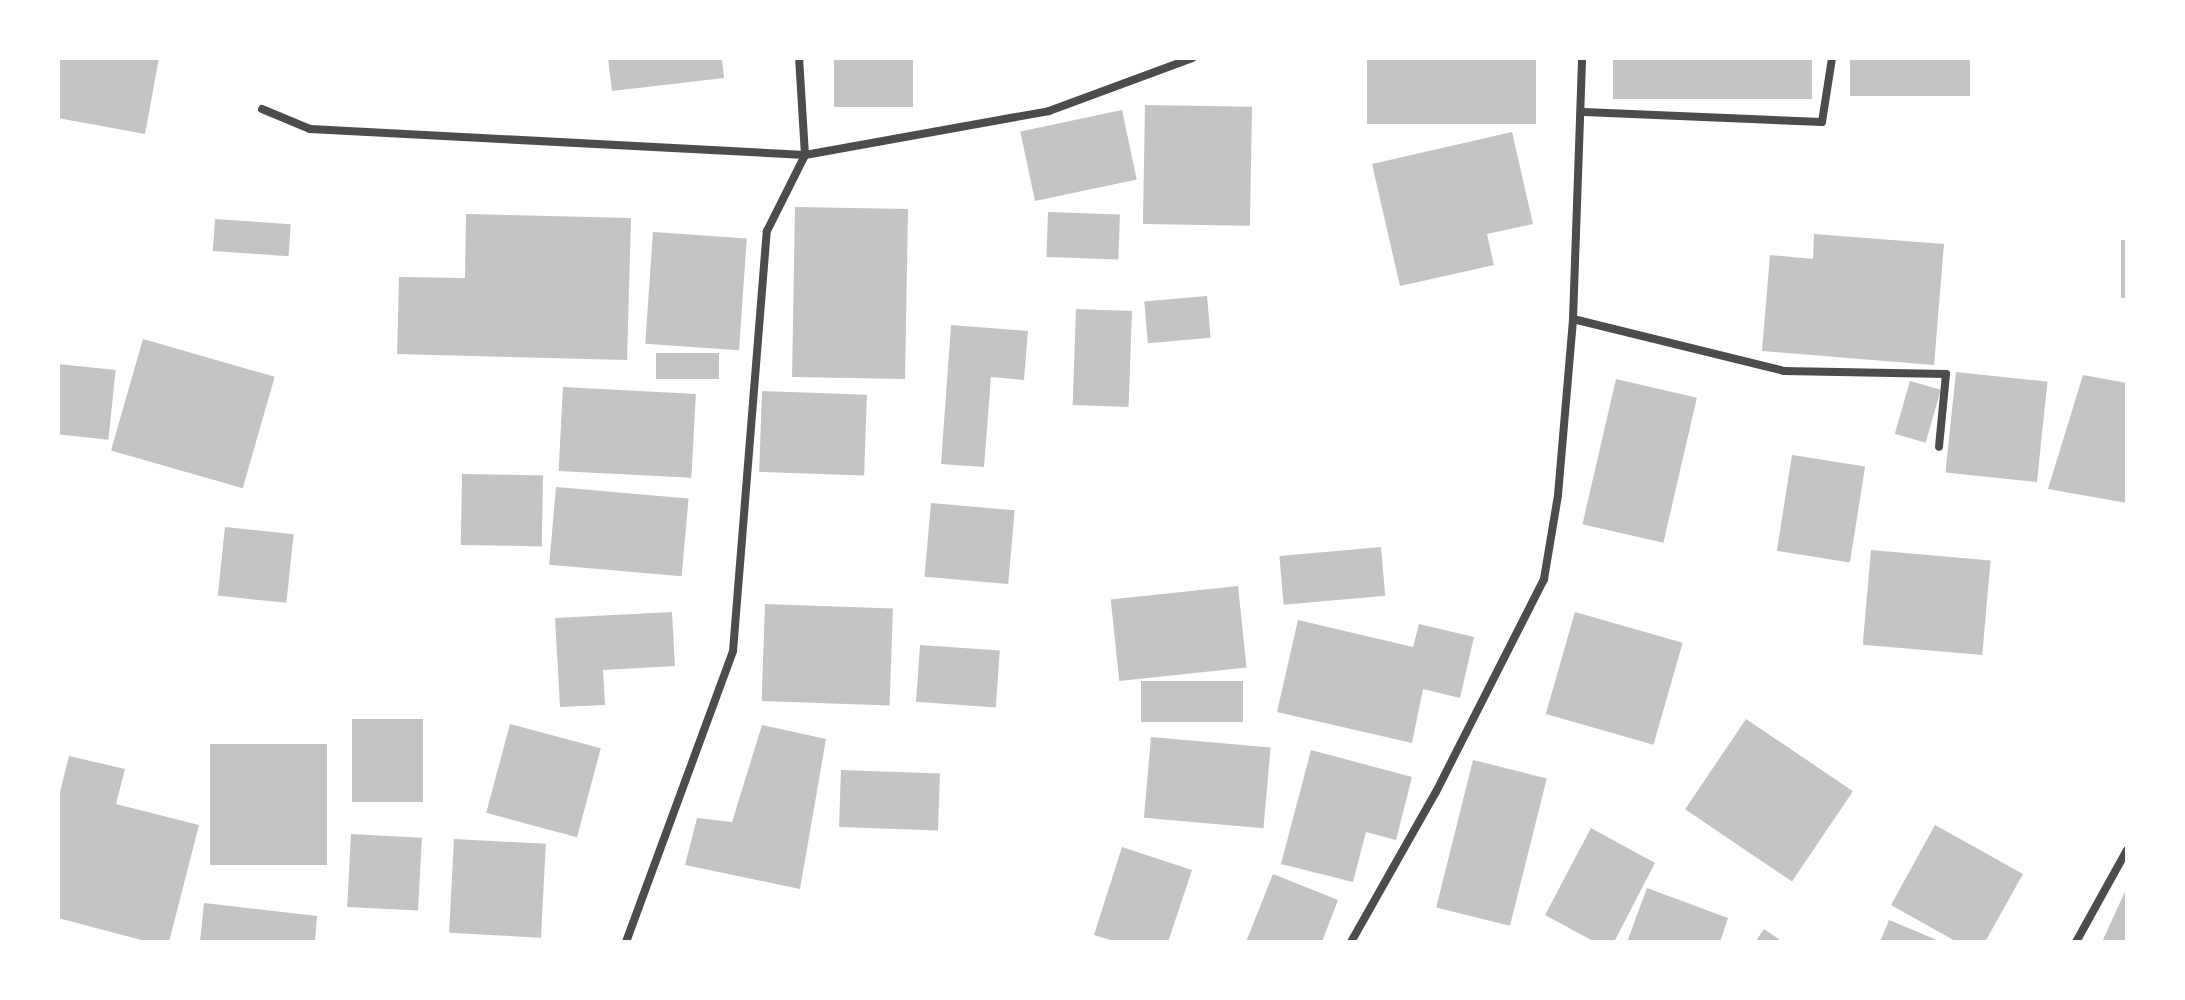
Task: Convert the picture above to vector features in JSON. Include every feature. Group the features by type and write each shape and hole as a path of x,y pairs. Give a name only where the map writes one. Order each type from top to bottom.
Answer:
{"street":[{"path":"626,942 733,651 767,231 805,155 799,58"},
{"path":"262,109 310,129 805,155 1049,111 1192,58"},
{"path":"1351,942 1436,792 1544,579 1558,495 1573,319 1584,112 1582,58"},
{"path":"1584,112 1822,122 1832,58"},
{"path":"1573,319 1784,371 1946,374 1939,447"},
{"path":"2076,942 2127,850"}],"building":[{"path":"58,58 159,58 145,134 58,118"},
{"path":"608,58 722,58 724,78 612,91"},
{"path":"834,58 913,58 913,107 834,107"},
{"path":"1367,58 1536,58 1536,124 1367,124"},
{"path":"1613,58 1812,58 1812,99 1613,99"},
{"path":"1850,58 1970,58 1970,96 1850,96"},
{"path":"1145,105 1252,107 1250,226 1143,224"},
{"path":"1122,110 1137,179 1035,201 1020,132"},
{"path":"1512,132 1533,224 1487,234 1494,265 1400,286 1372,164"},
{"path":"795,207 908,209 905,379 792,377"},
{"path":"1048,212 1120,215 1118,259 1046,257"},
{"path":"466,214 631,218 627,360 397,354 399,277 465,278"},
{"path":"215,219 291,224 289,256 213,251"},
{"path":"653,232 747,239 739,350 645,344"},
{"path":"1814,234 1944,244 1934,365 1762,351 1770,255 1813,259"},
{"path":"2121,240 2127,240 2127,298 2121,298"},
{"path":"1207,296 1211,338 1148,343 1144,301"},
{"path":"1076,309 1132,311 1129,407 1073,405"},
{"path":"951,325 1028,331 1024,380 991,377 984,467 941,464"},
{"path":"143,339 275,377 243,488 111,451"},
{"path":"656,353 719,353 719,379 656,379"},
{"path":"58,364 116,370 108,440 58,434"},
{"path":"1956,372 2047,382 2037,482 1945,472"},
{"path":"2083,375 2127,383 2127,503 2048,489"},
{"path":"1616,379 1697,398 1663,543 1582,524"},
{"path":"1910,381 1941,390 1926,443 1895,434"},
{"path":"563,387 696,394 691,478 559,471"},
{"path":"762,391 867,395 864,476 759,472"},
{"path":"1792,455 1865,467 1850,562 1777,551"},
{"path":"462,474 543,475 542,546 461,545"},
{"path":"556,487 688,499 682,576 549,565"},
{"path":"931,503 1015,510 1008,584 925,577"},
{"path":"225,527 294,534 286,603 218,596"},
{"path":"1381,547 1385,596 1284,605 1279,556"},
{"path":"1871,550 1991,560 1982,655 1863,645"},
{"path":"1238,586 1247,668 1119,681 1111,599"},
{"path":"765,604 893,608 890,705 762,701"},
{"path":"672,612 675,666 603,670 605,705 560,707 555,618"},
{"path":"1575,612 1683,643 1653,745 1546,714"},
{"path":"1298,620 1413,647 1419,624 1474,637 1460,698 1423,689 1412,743 1277,712"},
{"path":"920,645 1000,651 996,707 916,702"},
{"path":"1141,681 1243,681 1243,722 1141,722"},
{"path":"352,719 423,719 423,802 352,802"},
{"path":"1746,719 1853,791 1792,882 1685,809"},
{"path":"510,724 601,748 577,837 486,813"},
{"path":"762,725 826,739 800,889 685,865 697,818 732,822"},
{"path":"1151,737 1271,747 1263,828 1144,818"},
{"path":"210,744 327,744 327,865 210,865"},
{"path":"1311,750 1412,777 1396,840 1366,832 1353,882 1281,864"},
{"path":"69,756 125,769 116,804 199,825 169,942 149,942 58,918 58,800"},
{"path":"1473,760 1547,778 1510,926 1436,907"},
{"path":"841,770 940,773 938,830 839,827"},
{"path":"1935,825 2023,874 1985,942 1957,942 1891,905"},
{"path":"1591,828 1655,863 1614,942 1595,942 1545,915"},
{"path":"351,834 422,838 418,911 347,907"},
{"path":"454,839 546,844 541,938 449,933"},
{"path":"1122,847 1192,870 1168,942 1117,942 1094,935"},
{"path":"1273,874 1338,900 1322,942 1246,942"},
{"path":"2127,887 2127,942 2102,942"},
{"path":"1647,888 1728,918 1720,942 1627,942"},
{"path":"204,903 317,916 315,942 200,942"},
{"path":"1889,920 1942,942 1880,942"},
{"path":"1764,929 1783,942 1755,942"}]}
